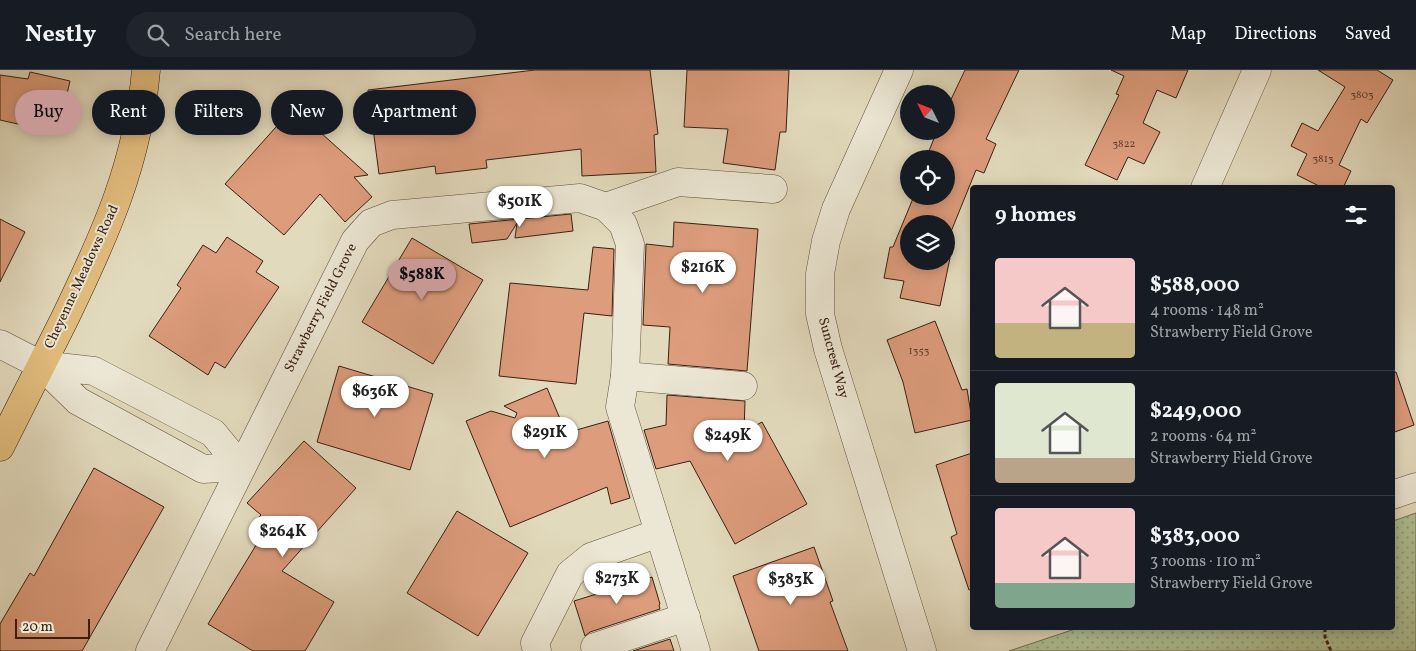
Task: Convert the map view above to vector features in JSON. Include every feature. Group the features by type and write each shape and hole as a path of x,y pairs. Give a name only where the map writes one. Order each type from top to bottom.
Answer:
{"main road":[{"name":"Cheyenne Meadows Road","path":"0,447 97,252 121,192 137,134 146,70"}],"street":[{"name":"Suncrest Way","path":"899,70 836,210 826,241 820,274 820,314 828,349 922,651"},
{"path":"1206,185 1257,70"},
{"path":"606,207 678,182 774,189"},
{"name":"Strawberry Field Grove","path":"150,651 355,241 371,223 392,215 580,198 606,207 623,224 630,244 626,376 620,407 696,651"},
{"path":"0,344 42,365 78,400 203,469 241,467"},
{"path":"42,365 94,371 213,433 241,467"},
{"path":"626,376 743,386"},
{"path":"131,429 146,398"},
{"path":"1395,494 1416,487"},
{"path":"536,651 536,643 570,574 590,557 659,532"},
{"path":"595,647 686,617"}],"path":[{"path":"1324,630 1331,651"}],"green space":[{"path":"1416,513 1416,651 1009,651 1072,630 1395,630 1395,520"}],"building":[{"path":"535,70 650,70 658,134 654,135 656,172 582,176 581,149 486,160 487,168 436,174 435,166 379,174 374,135 476,135 476,90 368,90"},
{"path":"687,70 789,70 786,132 780,132 775,170 723,163 728,129 684,127"},
{"path":"965,70 1019,70 986,139 996,144 984,173 976,170 955,222 955,215 906,215 910,205 955,205 955,150 929,150 933,140 955,140 955,91"},
{"path":"1111,70 1188,70 1176,98 1157,90 1143,123 1160,132 1144,164 1128,157 1117,180 1085,165 1119,95 1116,94 1124,76"},
{"path":"1318,70 1377,70 1393,80 1367,123 1361,119 1339,165 1351,171 1344,185 1317,185 1297,175 1307,154 1291,146 1302,123 1318,131 1345,87"},
{"path":"30,72 70,81 68,90 15,90 15,123 0,120 0,75 28,79"},
{"path":"271,133 271,135 323,135 368,175 354,177 372,197 345,222 320,194 284,235 225,184"},
{"path":"571,214 573,231 515,238 517,223 507,239 472,243 469,224"},
{"path":"0,219 25,232 0,282"},
{"path":"674,222 758,229 747,371 668,364 670,327 643,325 646,244 673,247"},
{"path":"900,230 900,270 948,270 940,306 900,298 904,281 884,278 890,247 893,247"},
{"path":"227,237 263,261 256,272 279,287 225,368 215,362 208,375 149,336 181,288 177,285 203,245 216,253"},
{"path":"412,238 483,280 433,364 362,322"},
{"path":"593,247 614,249 612,316 584,313 576,384 499,376 510,283 588,290"},
{"path":"935,321 962,390 967,389 970,420 915,433 903,382 887,340"},
{"path":"339,366 433,394 410,470 317,442"},
{"path":"1395,372 1414,425 1395,432"},
{"path":"547,388 566,433 608,421 630,498 611,504 607,487 510,527 466,421 491,411 515,418 517,413 504,406"},
{"path":"667,395 745,401 744,432 762,422 807,504 735,544 690,461 656,469 644,430 666,425"},
{"path":"304,441 356,488 282,571 334,602 305,651 253,651 208,624 261,537 250,527 261,515 247,503"},
{"path":"970,454 969,590 951,537 957,534 936,465"},
{"path":"94,468 164,507 82,651 0,651 0,624 30,573 34,576"},
{"path":"457,511 528,553 478,636 407,593"},
{"path":"814,547 833,601 830,602 848,651 759,651 733,576"},
{"path":"652,577 660,609 590,632 585,636 574,601"},
{"path":"670,639 674,651 633,651"}]}
